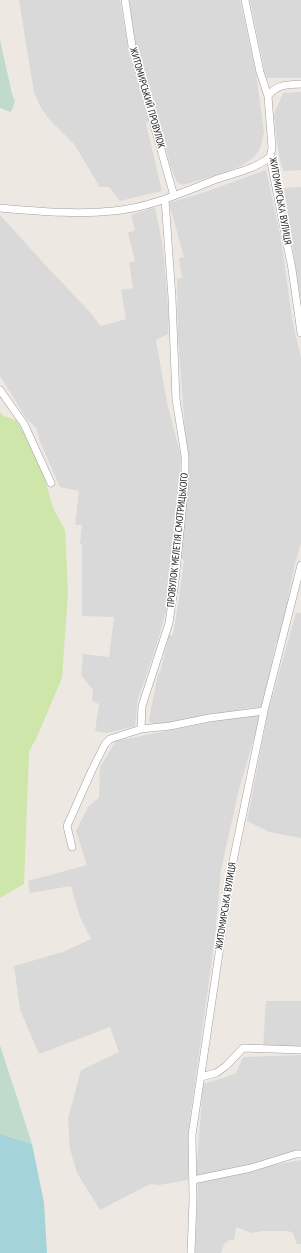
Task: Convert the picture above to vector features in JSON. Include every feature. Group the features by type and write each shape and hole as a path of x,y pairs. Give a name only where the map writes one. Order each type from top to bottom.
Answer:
{"street":[{"name":"ЖИТОМИРСЬКИЙ ПРОВУЛОК","path":"125,0 132,46 174,196"},
{"name":"ЖИТОМИРСЬКА ВУЛИЦЯ","path":"245,0 260,72 268,96 272,148 270,157 292,269 301,333"},
{"path":"268,96 273,89 282,86 301,84"},
{"path":"0,208 77,213 129,209 174,196 261,164 270,157"},
{"name":"ПРОВУЛОК МЕЛЕТІЯ СМОТРИЦЬКОГО","path":"141,729 142,706 169,623 175,581 185,482 184,456 176,399 172,298 165,199"},
{"path":"0,390 24,424 51,483"},
{"name":"ЖИТОМИРСЬКА ВУЛИЦЯ","path":"191,1253 193,1180 192,1135 232,866 264,712 301,565"},
{"path":"72,847 67,826 92,770 105,744 110,739 141,729 170,726 209,718 264,712"},
{"path":"201,1077 216,1073 226,1066 243,1048 301,1050"},
{"path":"193,1180 251,1168 301,1154"}],"shaded area":[{"path":"19,0 120,0 128,47 149,122 146,123 162,191 120,201 109,187 100,187 74,144 48,118 40,106 34,92"},
{"path":"129,0 240,0 256,73 264,133 260,149 253,158 241,166 220,174 183,185 177,182 171,168 151,93 135,44"},
{"path":"250,0 301,0 301,78 266,78"},
{"path":"301,92 301,170 284,171 281,165 274,114 283,93"},
{"path":"266,170 281,239 292,319 301,358 301,543 294,567 279,641 276,642 263,707 242,709 241,711 176,723 154,724 150,723 149,720 158,674 160,673 169,635 173,635 184,560 181,558 189,459 187,459 178,335 177,279 182,278 179,258 184,257 169,203"},
{"path":"301,187 301,303 284,188"},
{"path":"155,207 163,248 169,319 168,334 156,340 167,403 181,457 177,544 170,597 156,647 138,699 135,726 107,733 95,731 99,704 92,701 93,690 81,675 83,654 109,657 114,617 82,616 82,545 80,544 82,525 75,525 79,491 60,487 41,444 36,428 26,418 0,376 0,215 101,326 126,319 121,290 133,288 129,263 135,261 128,233 135,230 131,215"},
{"path":"296,613 301,613 301,838 269,832 247,821 268,712"},
{"path":"247,715 261,715 239,789 221,870 215,937 189,1126 188,1180 159,1185 150,1184 100,1210 77,1173 70,1149 68,1119 81,1070 119,1052 110,1027 39,1054 20,1010 14,966 63,952 91,939 80,917 71,886 30,893 28,881 87,865 76,831 88,807 99,797 100,767 116,741"},
{"path":"266,1001 301,1001 301,1047 263,1047"},
{"path":"301,1055 301,1152 202,1176 196,1175 203,1084 236,1073 243,1057"},
{"path":"301,1160 301,1244 297,1244 293,1233 288,1231 263,1231 251,1233 236,1227 234,1240 229,1240 224,1244 221,1253 195,1253 198,1183 227,1174"}],"green space":[{"path":"0,40 12,94 15,101 11,112 0,108"},
{"path":"0,412 3,416 16,420 30,442 43,473 53,508 65,530 68,592 62,678 36,739 29,751 24,884 0,898"},
{"path":"0,1045 32,1144 0,1134"}],"water":[{"path":"0,1134 32,1144 44,1203 47,1253 0,1253"}]}
